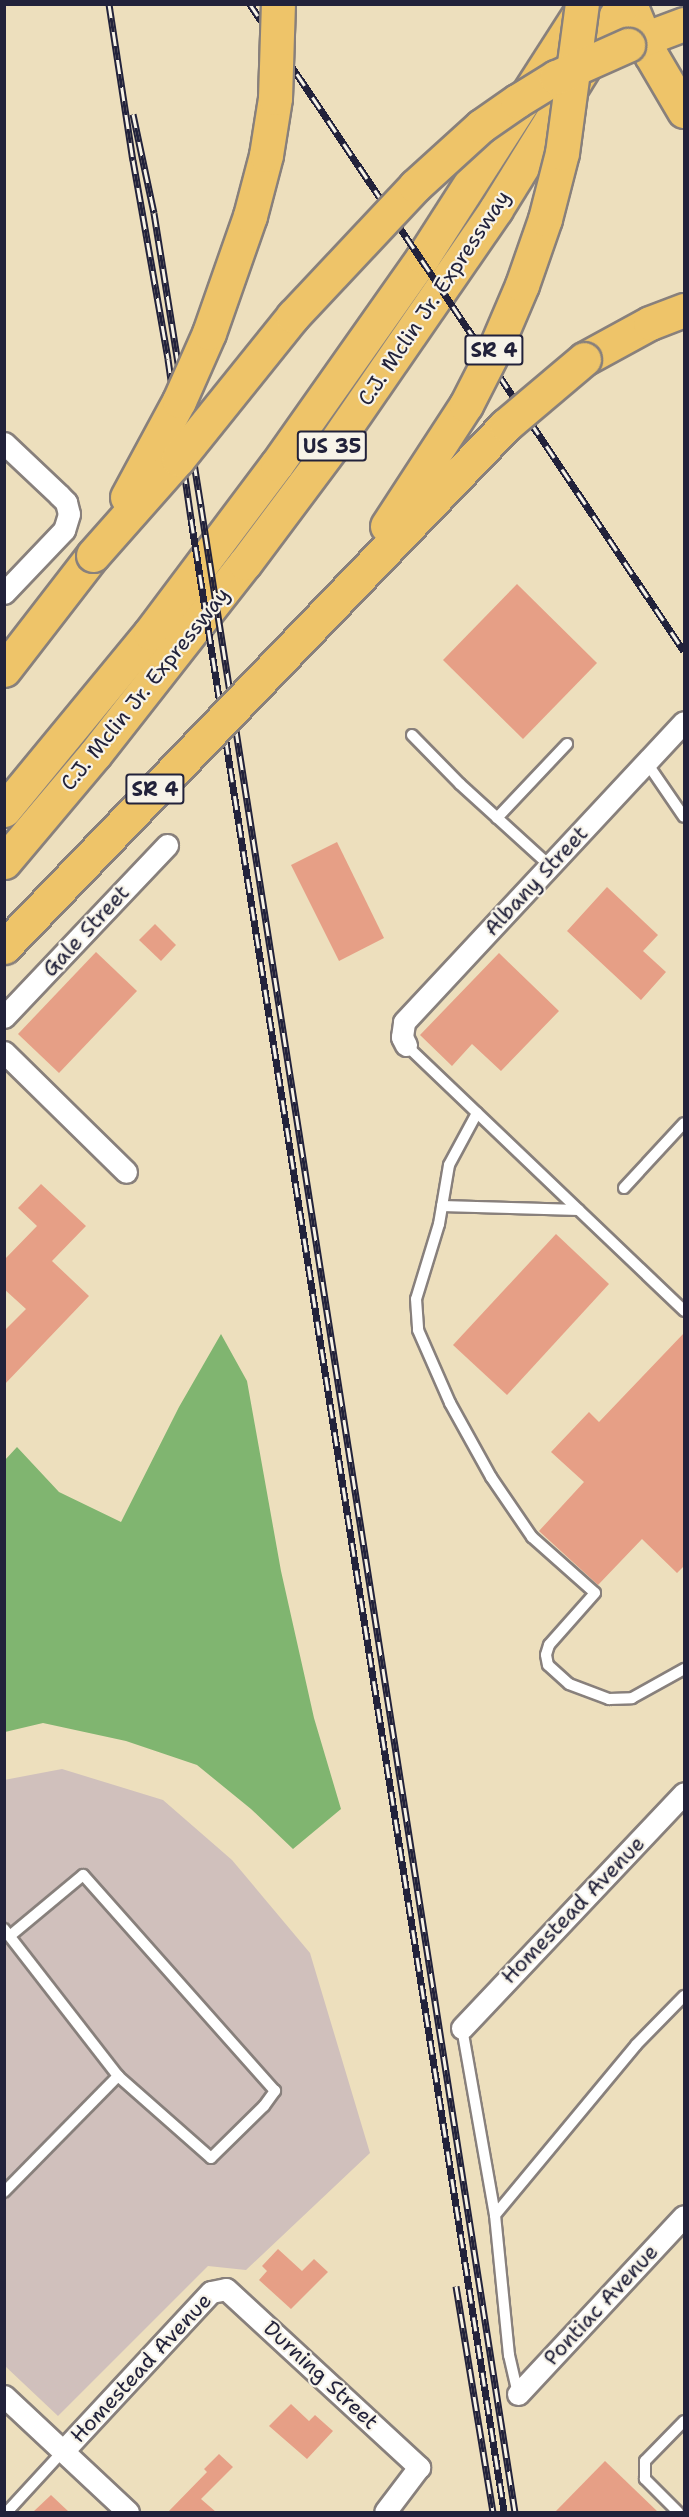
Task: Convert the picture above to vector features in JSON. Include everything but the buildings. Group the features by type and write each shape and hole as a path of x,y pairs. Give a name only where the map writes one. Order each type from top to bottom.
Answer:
{"highway":[{"path":"93,555 140,475 178,401 211,327 237,255 250,216 270,132 275,98 278,4"},
{"name":"SR 4","path":"4,947 306,632 395,516 466,405 496,346 545,219 562,153 584,4"},
{"name":"C.J. Mclin Jr. Expressway","path":"4,810 150,633 277,464 423,257 549,64 584,4"},
{"name":"C.J. Mclin Jr. Expressway","path":"4,862 95,754 239,571 334,444 496,209 623,4"},
{"path":"630,4 651,55 682,107"},
{"path":"4,670 93,555 178,459 293,316 406,195 481,126 556,77 593,59 684,24"},
{"path":"306,632 506,425 584,359 650,323 684,310"}],"street":[{"path":"4,443 66,502 69,514 64,530 4,593"},
{"name":"Albany Street","path":"406,1045 402,1037 404,1022 684,722"},
{"name":"Gale Street","path":"4,1017 167,845"},
{"path":"4,1052 126,1172"},
{"name":"Homestead Avenue","path":"462,2028 684,1793"},
{"name":"Pontiac Avenue","path":"518,2394 684,2216"},
{"name":"Homestead Avenue","path":"63,2451 211,2292 220,2288"},
{"name":"Durning Street","path":"220,2288 232,2291 418,2467 385,2512"},
{"path":"4,2396 128,2512"}],"lane":[{"path":"412,735 550,866"},
{"path":"497,818 567,744"},
{"path":"647,763 684,817"},
{"path":"406,1045 684,1311"},
{"path":"477,1113 449,1165 442,1206 416,1299 418,1330 450,1402 491,1477 532,1537 595,1593 549,1646 546,1655 548,1665 569,1684 609,1699 632,1698 684,1669"},
{"path":"624,1188 684,1123"},
{"path":"442,1206 579,1210"},
{"path":"82,1875 274,2091 264,2106 211,2158 118,2076 8,1932 82,1875"},
{"path":"495,2215 636,2045 684,1996"},
{"path":"462,2028 495,2215 509,2355 518,2394"},
{"path":"4,2192 118,2076"},
{"path":"678,2512 645,2479 645,2461 684,2421"},
{"path":"7,2512 63,2451"}],"shaded area":[{"path":"62,1769 163,1800 232,1860 310,1953 370,2153 246,2270 208,2266 58,2416 5,2366 4,1780"}],"green space":[{"path":"221,1334 247,1381 281,1571 314,1718 341,1809 293,1849 251,1809 197,1765 126,1741 43,1723 5,1732 5,1460 17,1447 59,1492 121,1522 179,1407"}],"railway":[{"path":"109,4 133,160 168,359 191,519 504,2512"},
{"path":"250,4 684,651"},
{"path":"133,114 154,213 201,507 515,2512"},
{"path":"456,2286 493,2512"}]}
